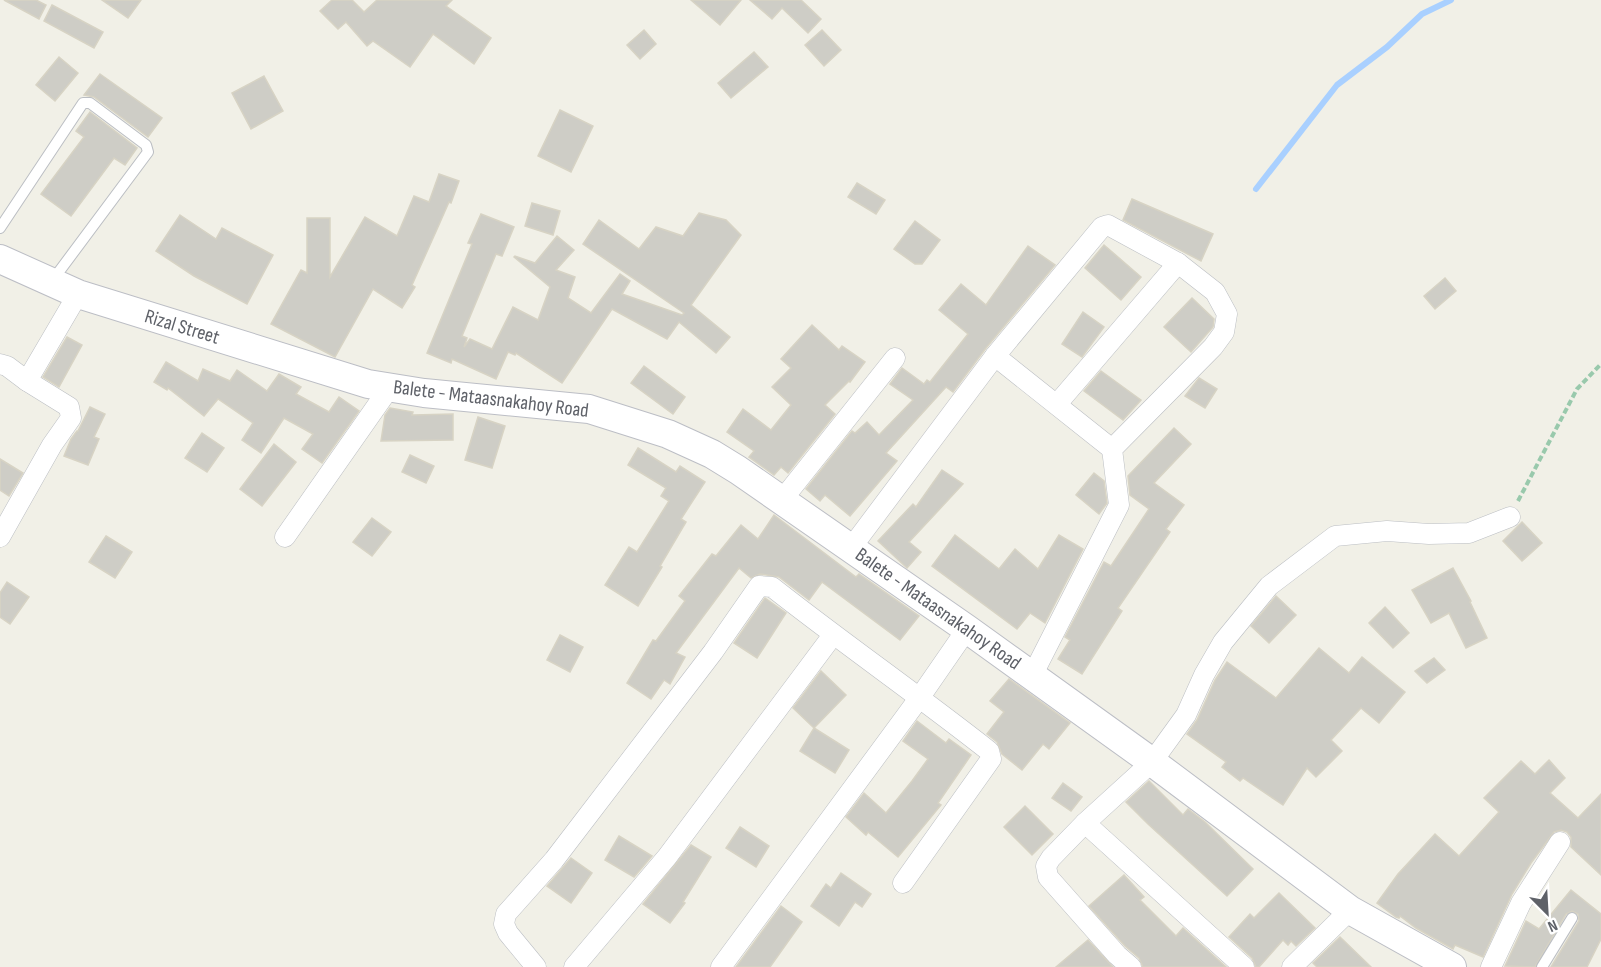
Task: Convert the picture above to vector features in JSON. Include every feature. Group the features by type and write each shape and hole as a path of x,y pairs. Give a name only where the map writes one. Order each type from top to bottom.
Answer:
{"main road":[{"name":"Rizal Street","path":"0,259 78,294 379,386"},
{"name":"Balete - Mataasnakahoy Road","path":"379,386 424,393 589,409 668,435 712,454 967,629 1152,762 1350,909 1452,967"}],"street":[{"path":"851,548 995,356 1104,225 1178,263 1215,292 1227,314 1224,332 1213,347 1112,449"},
{"path":"1058,404 1178,263"},
{"path":"27,381 78,294"},
{"path":"995,356 1112,449 1119,504 1032,676"},
{"path":"782,500 895,358"},
{"path":"0,364 7,366 69,407 71,418 52,445 0,537"},
{"path":"285,537 379,386"},
{"path":"1131,967 1117,955 1048,877 1046,867 1051,858 1085,823 1152,762 1186,715 1204,675 1223,642 1243,616 1269,586 1335,536 1387,531 1429,534 1469,533 1510,518"},
{"path":"537,967 508,933 504,924 506,914 554,860 712,652 759,586 772,587 989,751 991,759 903,883"},
{"path":"721,967 920,697 967,629"},
{"path":"574,967 667,856 833,635"},
{"path":"1085,823 1244,967"},
{"path":"1491,967 1521,903 1560,842"},
{"path":"1292,967 1350,909"}],"lane":[{"path":"0,228 83,103 90,103 146,145 148,152 51,282"},
{"path":"1542,967 1572,918"}],"path":[{"path":"1510,518 1577,389 1601,364"}],"building":[{"path":"4,0 36,0 46,5 39,19"},
{"path":"102,0 141,0 128,18"},
{"path":"332,0 352,0 364,12 377,0 452,0 446,6 491,38 474,64 433,34 410,67 373,41 367,46 346,22 338,29 320,11"},
{"path":"691,0 741,0 720,25"},
{"path":"750,0 801,0 821,19 808,33 782,8 772,19"},
{"path":"52,5 103,32 94,48 44,21"},
{"path":"644,30 656,44 640,59 627,45"},
{"path":"822,30 841,50 824,66 805,45"},
{"path":"754,52 768,67 731,98 718,83"},
{"path":"59,57 78,73 55,101 36,85"},
{"path":"100,74 162,118 148,137 94,97 84,95"},
{"path":"264,76 283,111 251,129 232,93"},
{"path":"560,110 593,126 571,172 538,156"},
{"path":"90,112 137,148 125,165 114,158 71,216 41,194 84,137 76,131"},
{"path":"439,174 459,181 412,285 415,287 402,308 373,289 335,357 271,324 301,270 307,273 307,218 330,218 330,277 365,217 397,236 414,196 429,202"},
{"path":"857,183 885,200 876,214 848,197"},
{"path":"1132,199 1213,234 1201,261 1123,220"},
{"path":"532,203 560,211 553,235 525,226"},
{"path":"699,213 726,220 741,235 691,305 730,337 716,353 679,322 667,339 612,309 562,383 516,353 515,355 508,352 496,379 452,359 451,363 427,353 472,244 468,243 481,214 514,227 502,256 496,254 462,336 467,338 464,347 470,339 492,349 513,307 538,320 550,287 514,257 535,263 557,236 574,250 556,270 575,277 568,298 591,313 620,274 630,281 622,294 682,315 684,313 583,244 599,220 639,249 656,227 683,236"},
{"path":"180,215 216,239 222,228 273,255 247,304 194,276 156,251"},
{"path":"915,221 940,240 922,264 915,264 894,249"},
{"path":"1104,245 1141,277 1121,300 1085,268"},
{"path":"1028,246 1055,265 986,348 953,392 946,387 886,453 897,461 850,516 825,495 820,501 806,489 852,431 855,433 867,422 879,435 913,400 890,384 902,368 924,384 927,380 930,382 968,334 939,310 961,284 986,305"},
{"path":"1445,278 1456,291 1435,309 1424,296"},
{"path":"1192,298 1214,319 1213,327 1191,352 1164,327"},
{"path":"1083,312 1104,327 1082,357 1062,344"},
{"path":"812,325 839,350 842,346 865,362 850,382 825,405 835,414 788,473 781,467 774,475 749,457 754,451 727,432 743,409 771,430 791,405 772,387 791,368 781,359"},
{"path":"67,337 82,345 59,387 43,377"},
{"path":"166,362 198,381 203,369 230,381 237,370 267,391 279,374 301,387 296,394 329,412 339,397 359,411 322,463 302,449 313,434 284,418 261,453 242,440 253,423 218,399 204,416 168,388 167,390 154,382"},
{"path":"644,366 685,397 673,414 631,383"},
{"path":"1101,371 1141,400 1123,420 1084,391"},
{"path":"1199,378 1217,389 1205,408 1185,396"},
{"path":"90,407 105,414 94,437 99,439 88,465 64,456"},
{"path":"390,408 413,412 412,415 453,414 453,440 381,441 385,415"},
{"path":"478,417 505,426 492,468 465,460"},
{"path":"1174,428 1191,444 1154,483 1184,505 1166,529 1170,532 1118,608 1122,611 1082,674 1058,659 1070,640 1065,637 1104,562 1111,566 1149,509 1130,495 1128,476"},
{"path":"202,433 224,448 207,472 185,458"},
{"path":"274,444 296,462 262,506 240,489"},
{"path":"638,448 676,472 680,466 705,482 681,519 686,522 638,606 605,585 629,547 637,552 669,501 661,496 666,488 628,465"},
{"path":"410,455 434,466 426,483 402,472"},
{"path":"0,459 23,473 9,496 0,490"},
{"path":"942,470 963,484 909,542 921,552 907,568 878,541 913,504 916,507"},
{"path":"1094,473 1104,481 1107,503 1099,514 1076,495"},
{"path":"774,515 856,577 859,574 919,616 900,640 822,582 809,600 779,577 760,574 751,578 739,568 676,653 685,657 670,684 664,680 651,699 627,683 653,640 656,641 685,601 679,596 712,554 716,556 741,525 758,539"},
{"path":"372,518 391,532 372,556 353,542"},
{"path":"1522,522 1542,543 1522,561 1503,541"},
{"path":"955,535 999,569 1015,549 1038,569 1059,535 1083,549 1045,623 1030,613 1017,629 932,566"},
{"path":"106,536 132,552 115,578 89,562"},
{"path":"1453,568 1487,638 1466,648 1449,613 1431,623 1412,590"},
{"path":"7,582 29,597 10,624 0,617 0,593"},
{"path":"1276,596 1296,615 1269,643 1251,626"},
{"path":"765,598 786,613 757,658 734,643"},
{"path":"1385,607 1409,633 1393,648 1369,623"},
{"path":"560,635 583,647 570,672 547,660"},
{"path":"1319,648 1349,673 1362,657 1405,692 1379,723 1361,708 1331,740 1342,751 1316,777 1307,768 1283,805 1243,778 1240,781 1222,767 1226,762 1187,734 1197,720 1215,680 1227,662 1276,698"},
{"path":"1434,658 1445,670 1427,683 1415,671"},
{"path":"821,671 846,695 814,728 793,708"},
{"path":"1009,679 1070,723 1049,749 1043,744 1022,770 1002,754 997,742 987,734 1004,712 990,701"},
{"path":"917,721 946,743 949,739 971,755 938,803 941,805 898,857 868,832 866,835 846,817 864,793 886,813 912,781 928,759 903,741"},
{"path":"814,728 849,750 835,773 800,751"},
{"path":"1549,760 1565,778 1550,793 1578,818 1601,794 1601,875 1571,847 1571,837 1567,832 1561,830 1554,832 1512,894 1483,957 1455,945 1453,949 1400,916 1396,917 1377,903 1398,874 1435,834 1459,856 1499,812 1484,798 1521,761 1535,774"},
{"path":"1149,781 1183,815 1188,809 1205,822 1253,869 1227,896 1126,802"},
{"path":"1063,783 1082,797 1071,811 1052,798"},
{"path":"1025,806 1053,834 1032,855 1004,827"},
{"path":"740,827 769,846 756,867 726,848"},
{"path":"619,836 652,856 634,877 605,860"},
{"path":"691,845 711,857 683,902 685,903 670,923 643,904"},
{"path":"571,858 592,873 571,903 547,886"},
{"path":"841,873 871,894 862,907 855,902 839,926 811,906 826,884 831,888"},
{"path":"1124,875 1144,897 1140,900 1176,936 1183,928 1226,967 1143,967 1139,958 1089,906"},
{"path":"1571,890 1601,914 1601,939 1587,967 1551,967 1579,921 1578,914 1572,911 1566,914 1535,967 1505,966 1526,921 1539,929"},
{"path":"1279,893 1315,928 1296,946 1291,941 1288,945 1283,940 1259,967 1256,967 1252,958 1229,937 1250,914 1254,918"},
{"path":"781,906 802,922 770,967 736,967"},
{"path":"1340,937 1371,967 1317,967 1313,963"},
{"path":"1088,940 1113,967 1056,967"}],"waterway":[{"path":"1256,189 1337,85 1387,47 1422,14 1451,0"}]}
